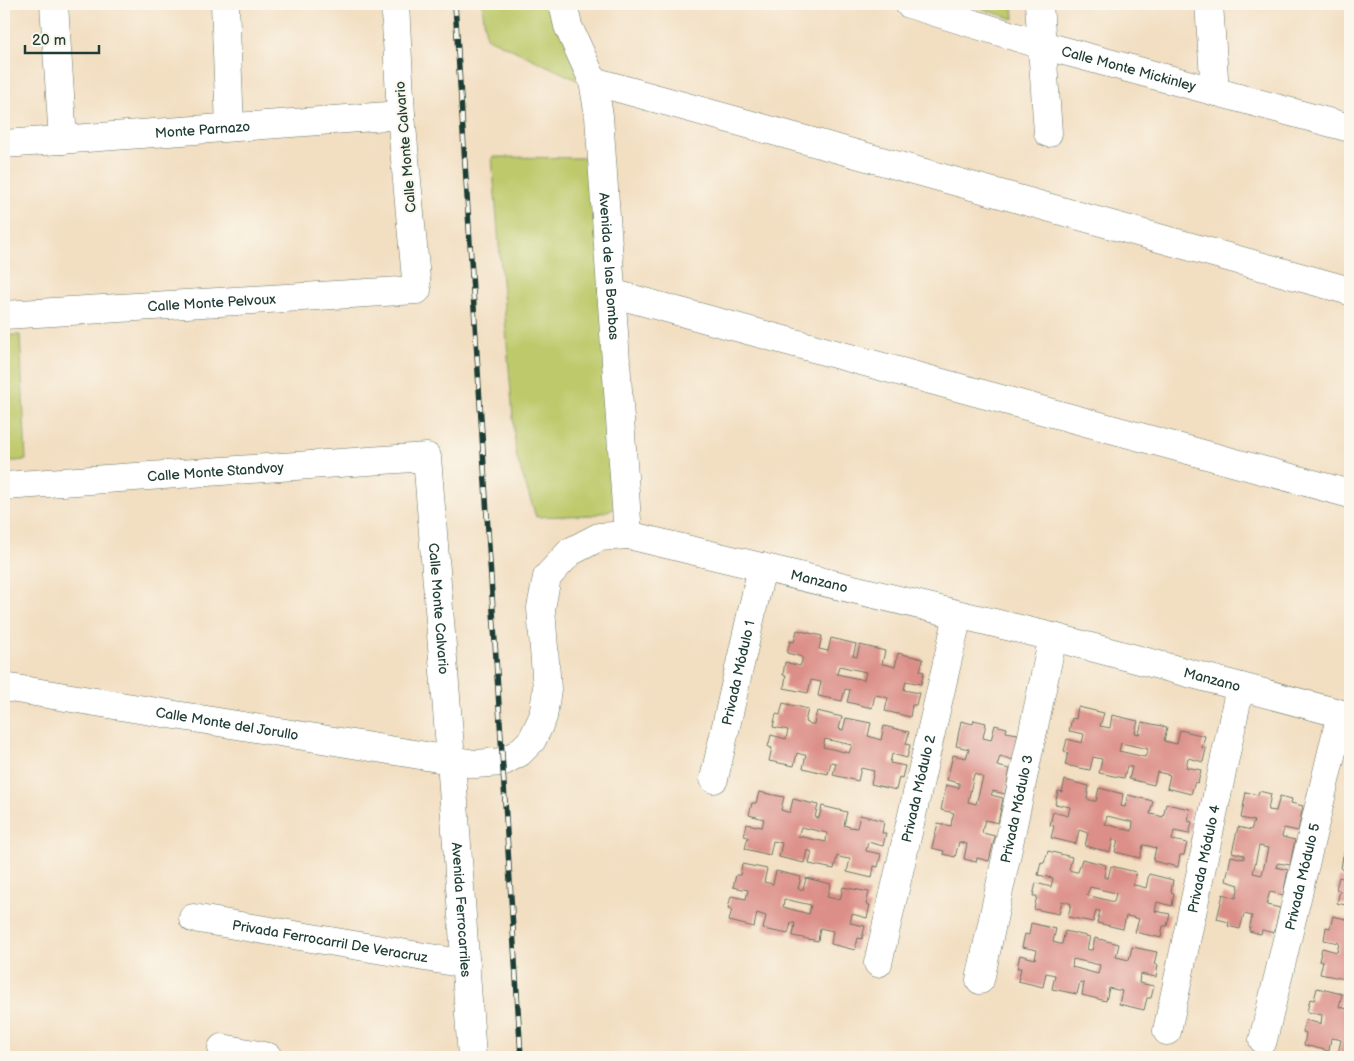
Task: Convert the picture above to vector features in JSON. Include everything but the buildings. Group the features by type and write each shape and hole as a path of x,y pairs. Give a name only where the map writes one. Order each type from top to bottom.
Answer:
{"street":[{"path":"54,4 63,140"},
{"path":"225,4 230,126"},
{"name":"Calle Monte Calvario","path":"395,4 400,115 417,290"},
{"name":"Avenida de las Bombas","path":"563,4 568,26 593,81 599,116 628,535"},
{"name":"Calle Monte Mickinley","path":"909,4 1042,45 1350,128"},
{"path":"1039,4 1048,133"},
{"path":"1209,4 1215,92"},
{"path":"593,81 1350,291"},
{"name":"Monte Parnazo","path":"4,144 400,115"},
{"name":"Calle Monte Pelvoux","path":"4,315 417,290"},
{"path":"611,293 1350,494"},
{"name":"Calle Monte Calvario","path":"428,457 451,760"},
{"name":"Calle Monte Standvoy","path":"4,486 428,457"},
{"name":"Manzano","path":"451,760 475,764 502,762 519,753 532,740 543,717 547,688 540,608 547,576 570,552 600,538 628,535 1052,637 1345,715"},
{"name":"Privada Módulo 1","path":"714,779 762,567"},
{"name":"Privada Módulo 2","path":"878,962 958,614"},
{"name":"Privada Módulo 3","path":"980,980 1052,637"},
{"name":"Calle Monte del Jorullo","path":"4,687 451,760"},
{"name":"Privada Módulo 4","path":"1167,1031 1240,687"},
{"name":"Privada Módulo 5","path":"1263,1040 1345,715"},
{"name":"Avenida Ferrocarriles","path":"451,760 472,1057"},
{"name":"Privada Ferrocarril De Veracruz","path":"193,918 466,964"},
{"path":"222,1048 268,1057"}],"green space":[{"path":"482,4 553,4 581,82 486,37"},
{"path":"966,4 1013,4 1014,19"},
{"path":"492,157 594,158 618,508 593,515 536,517 516,455"},
{"path":"4,335 20,335 26,460 4,462"}],"railway":[{"path":"455,4 521,1057"}]}
